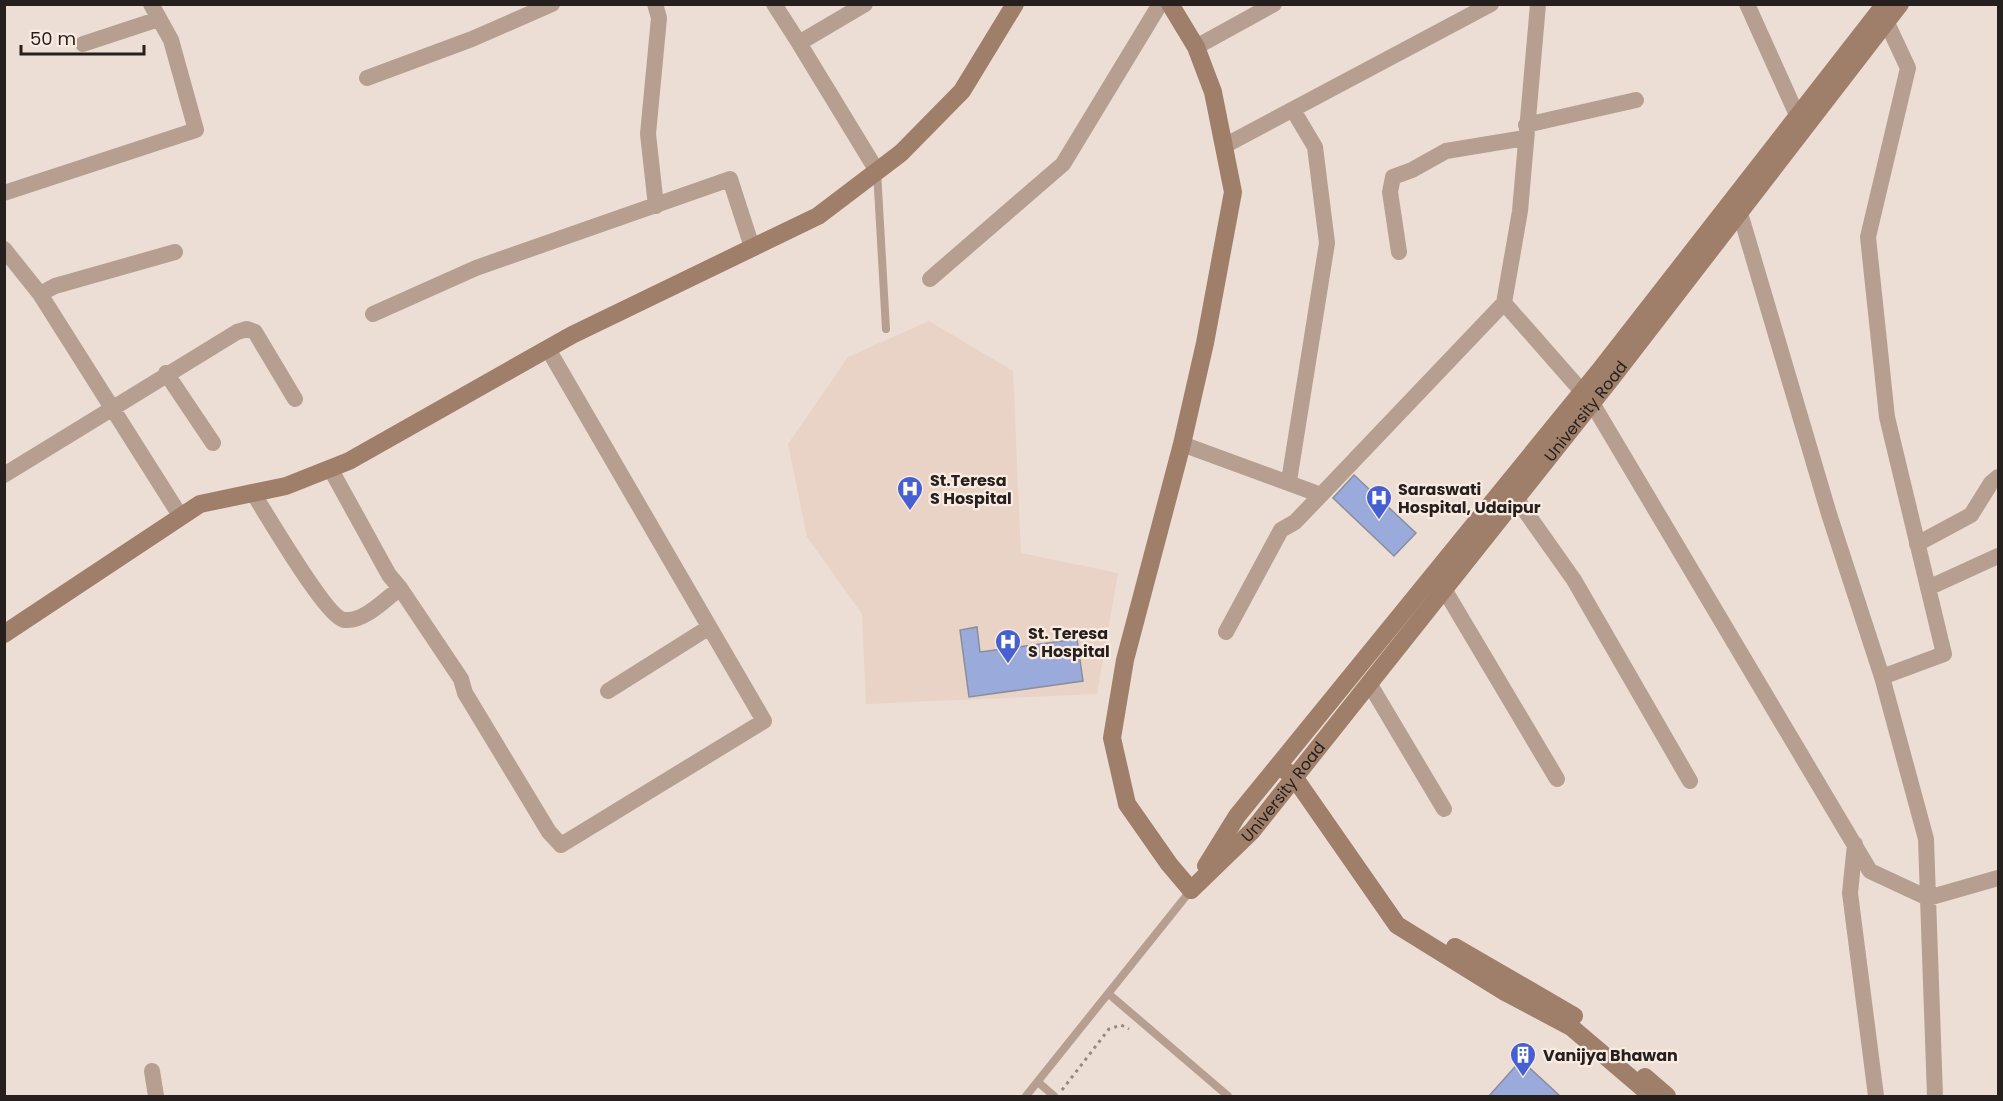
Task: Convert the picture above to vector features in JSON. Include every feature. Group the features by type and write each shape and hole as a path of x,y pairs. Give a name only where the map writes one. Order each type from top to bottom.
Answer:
{"street":[{"path":"367,78 472,39 552,4"},
{"path":"655,4 659,18 648,134 656,206"},
{"path":"774,4 877,171"},
{"path":"799,43 865,4"},
{"path":"4,634 200,504 286,486 349,461 548,349 818,216 900,153 962,91 1015,4"},
{"path":"930,279 1063,164 1160,4"},
{"path":"1170,4 1196,47 1213,92 1233,192 1205,343 1182,444 1125,660 1112,738 1126,804 1169,864 1191,890"},
{"path":"1196,47 1274,4"},
{"path":"1224,146 1491,4"},
{"path":"1226,632 1281,530 1296,522 1504,303 1520,211 1525,132 1538,4"},
{"path":"1747,4 1797,115"},
{"name":"University Road","path":"1191,890 1252,831 1444,590 1516,498 1587,397 1797,115 1885,4"},
{"name":"University Road","path":"1191,890 1237,816 1740,213 1900,4"},
{"path":"4,193 196,130 171,40 155,12 83,44"},
{"path":"1882,677 1944,654 1887,417 1868,237 1908,68 1887,23"},
{"path":"1399,252 1390,192 1393,177 1412,170 1446,151 1525,132 1636,100"},
{"path":"1289,481 1327,243 1315,147 1293,110"},
{"path":"373,314 476,268 730,179 752,247"},
{"path":"1740,213 1829,514 1882,677 1926,839 1935,1096"},
{"path":"4,249 40,294 181,517"},
{"path":"40,294 55,286 175,252"},
{"path":"1504,303 1587,397 1870,871 1928,898 1998,878"},
{"path":"4,475 166,373 237,332 247,329 255,332 295,399"},
{"path":"330,468 388,575 400,588 461,679 465,693 549,832 561,845 764,721 548,349"},
{"path":"166,373 213,443"},
{"path":"1182,444 1289,481 1321,495"},
{"path":"1917,544 1971,515 1991,483 1998,477"},
{"path":"253,493 321,600 338,619 347,621 360,617 400,588"},
{"path":"1516,498 1574,580 1690,781"},
{"path":"1928,588 1998,556"},
{"path":"1444,590 1557,779"},
{"path":"608,691 708,628"},
{"path":"1370,682 1444,809"},
{"path":"1279,764 1294,777 1384,910 1398,925 1505,992 1571,1027 1652,1096"},
{"path":"1855,844 1850,893 1876,1096"},
{"path":"1384,910 1407,920 1574,1015 1667,1096"},
{"path":"152,1071 156,1096"}],"lane":[{"path":"877,171 886,329"},
{"name":"University Road","path":"1026,1096 1110,995 1191,890"},
{"path":"1110,995 1228,1096"},
{"path":"1038,1082 1055,1096"}],"path":[{"path":"1055,1096 1109,1029 1121,1024 1134,1032"}],"shaded area":[{"name":"St.Teresa S Hospital","path":"929,321 1013,371 1021,553 1118,573 1097,694 866,704 862,614 807,537 788,444 848,357"}],"building":[{"path":"1354,475 1416,533 1394,556 1333,498"},
{"path":"977,627 980,652 1077,639 1083,681 969,697 960,630"},
{"name":"Vanijya Bhawan","path":"1521,1060 1560,1096 1489,1096"}],"place":[{"name":"St.Teresa S Hospital","path":"910,512"},
{"name":"Saraswati Hospital, Udaipur","path":"1379,521"},
{"name":"St. Teresa S Hospital","path":"1008,665"},
{"name":"Vanijya Bhawan","path":"1523,1078"}]}
